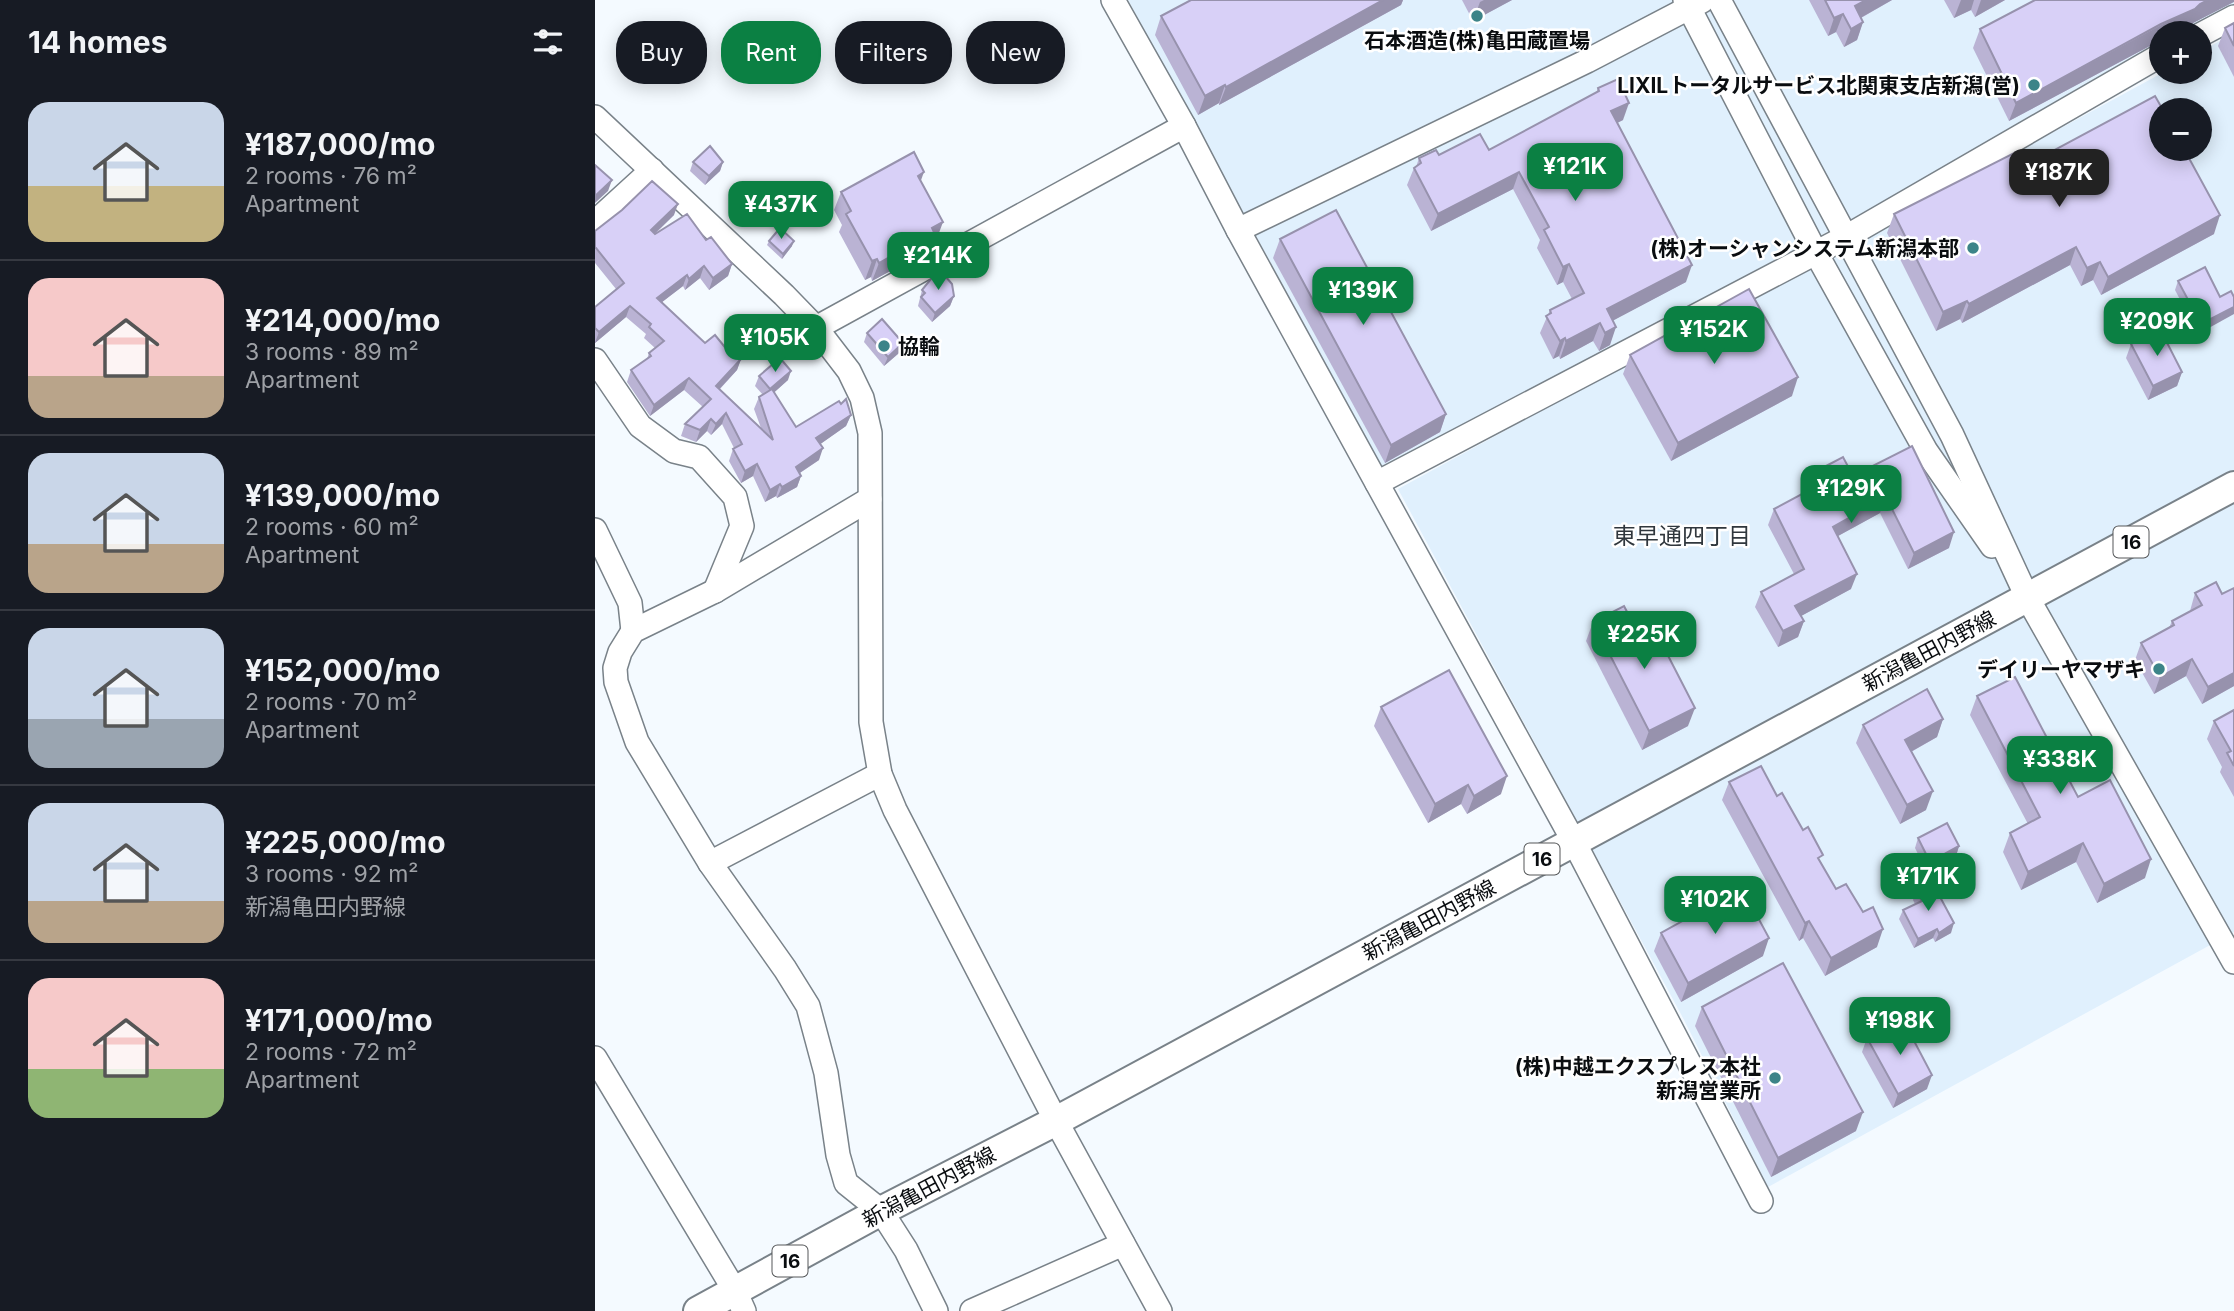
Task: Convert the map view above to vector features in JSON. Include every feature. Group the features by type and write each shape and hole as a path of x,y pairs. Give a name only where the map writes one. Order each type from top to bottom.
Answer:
{"main road":[{"name":"新潟亀田内野線","path":"698,1311 739,1301 881,1212 1056,1121 2234,486"}],"street":[{"path":"1113,0 1574,842 1761,1200"},
{"path":"1719,0 1952,435 2027,597"},
{"path":"1238,230 1574,67 1693,3 1816,253 1926,451 2027,597 2231,950"},
{"path":"2212,29 2234,17"},
{"path":"1377,484 1846,237 2149,62"},
{"path":"595,117 816,328 849,371 862,398 870,433 871,722 880,774 895,810 1056,1121 1160,1311"},
{"path":"816,328 1184,126"},
{"path":"595,222 652,170"},
{"path":"595,360 640,426 674,451 699,457 735,498 742,526 715,591"},
{"path":"870,499 715,591 633,631 605,671 616,682 637,742 710,863 808,1006 826,1073 838,1155 846,1183 881,1212 907,1250 936,1311"},
{"path":"595,530 630,603 633,631"},
{"path":"710,863 880,774"},
{"path":"595,1058 739,1301"},
{"path":"972,1311 1123,1244"}],"shaded area":[{"path":"1128,0 2234,0 2234,14 2212,26 2212,21 2149,21 2149,59 1383,470"},
{"path":"2234,33 2234,932 1768,1187 1683,1018 1398,489 2149,80 2149,84 2212,84 2212,45"}],"building":[{"path":"1191,0 1383,0 1205,96 1161,16"},
{"path":"1825,0 1866,0 1855,6 1863,22 1851,29 1843,14 1834,18"},
{"name":"LIXILトータルサービス北関東支店新潟(営)","path":"2035,0 2208,0 2168,21 2149,21 2149,31 2016,103 1980,29"},
{"path":"2234,23 2234,46 2225,28"},
{"path":"1618,79 1629,103 1611,111 1692,265 1607,309 1616,327 1605,333 1600,323 1566,341 1565,338 1560,341 1546,316 1551,313 1550,310 1584,293 1569,264 1563,267 1544,230 1549,227 1519,172 1438,214 1414,168 1421,163 1419,158 1436,150 1439,155 1480,134 1489,150"},
{"path":"2149,99 2149,161 2191,161 2220,215 2108,277 2100,262 2087,268 2076,247 1969,304 1967,301 1943,312 1894,214 2018,151 2025,166"},
{"path":"710,146 723,162 709,176 693,162"},
{"path":"914,152 924,172 918,176 943,222 932,228 934,232 879,263 877,259 872,261 846,214 851,211 841,192"},
{"path":"595,165 612,180 595,196"},
{"path":"652,181 678,204 651,230 655,234 687,214 706,240 711,237 732,264 713,278 704,266 689,279 687,275 657,298 705,343 715,335 728,351 730,348 741,359 716,386 773,440 759,397 772,389 796,427 846,399 851,415 816,438 823,448 796,467 801,476 782,487 780,484 770,490 757,464 745,471 733,449 742,444 726,413 716,424 711,419 700,430 685,424 711,399 689,378 654,405 631,370 651,356 649,353 664,341 649,327 651,324 630,306 599,332 595,328 595,307 624,283 595,248 595,231"},
{"path":"1336,210 1446,414 1391,445 1280,239"},
{"path":"780,228 794,241 783,254 769,241"},
{"path":"2205,267 2220,297 2231,291 2234,307 2201,324 2178,281"},
{"path":"939,269 952,284 954,296 935,313 921,297 925,293 922,290"},
{"path":"1749,289 1798,377 1678,443 1630,355"},
{"path":"882,319 903,343 888,357 867,333"},
{"path":"2160,329 2182,372 2153,386 2131,344"},
{"path":"780,358 791,371 770,389 759,376"},
{"path":"1912,446 1954,532 1914,553 1886,497 1833,527 1857,574 1795,606 1804,621 1783,631 1761,592 1804,569 1774,509 1832,478 1826,466 1843,457 1853,476"},
{"path":"2216,582 2222,594 2234,588 2234,673 2208,687 2192,659 2160,677 2141,643 2174,625 2172,621 2202,605 2195,593"},
{"path":"1624,606 1648,652 1662,644 1695,708 1649,731 1593,622"},
{"path":"1449,670 1507,776 1474,796 1468,785 1435,804 1381,707"},
{"path":"2015,677 2078,797 2110,780 2151,859 2104,884 2083,843 2028,872 2010,833 2040,817 1977,696"},
{"path":"1927,689 1943,719 1905,740 1933,791 1907,805 1863,725"},
{"path":"2234,710 2234,766 2227,753 2231,751 2214,721"},
{"path":"1761,766 1777,796 1782,793 1803,830 1808,827 1823,855 1818,858 1836,889 1846,884 1863,912 1873,907 1883,929 1831,958 1809,921 1805,923 1729,782"},
{"path":"1947,823 1959,846 1930,862 1918,838"},
{"path":"1932,882 1954,923 1939,933 1937,929 1918,939 1903,910 1922,901 1916,891"},
{"path":"1742,888 1769,938 1688,983 1661,933"},
{"name":"(株)中越エクスプレス本社 新潟営業所","path":"1783,963 1863,1112 1778,1158 1702,1007"},
{"path":"1903,1020 1932,1075 1898,1094 1867,1038"}],"place":[{"name":"石本酒造(株)亀田蔵置場","path":"1477,16"},
{"name":"LIXILトータルサービス北関東支店新潟(営)","path":"2034,85"},
{"name":"(株)オーシャンシステム新潟本部","path":"1973,248"},
{"name":"協輪","path":"884,346"},
{"name":"デイリーヤマザキ","path":"2159,669"},
{"name":"(株)中越エクスプレス本社 新潟営業所","path":"1775,1078"}],"district":[{"name":"東早通四丁目","path":"1682,536"}]}
